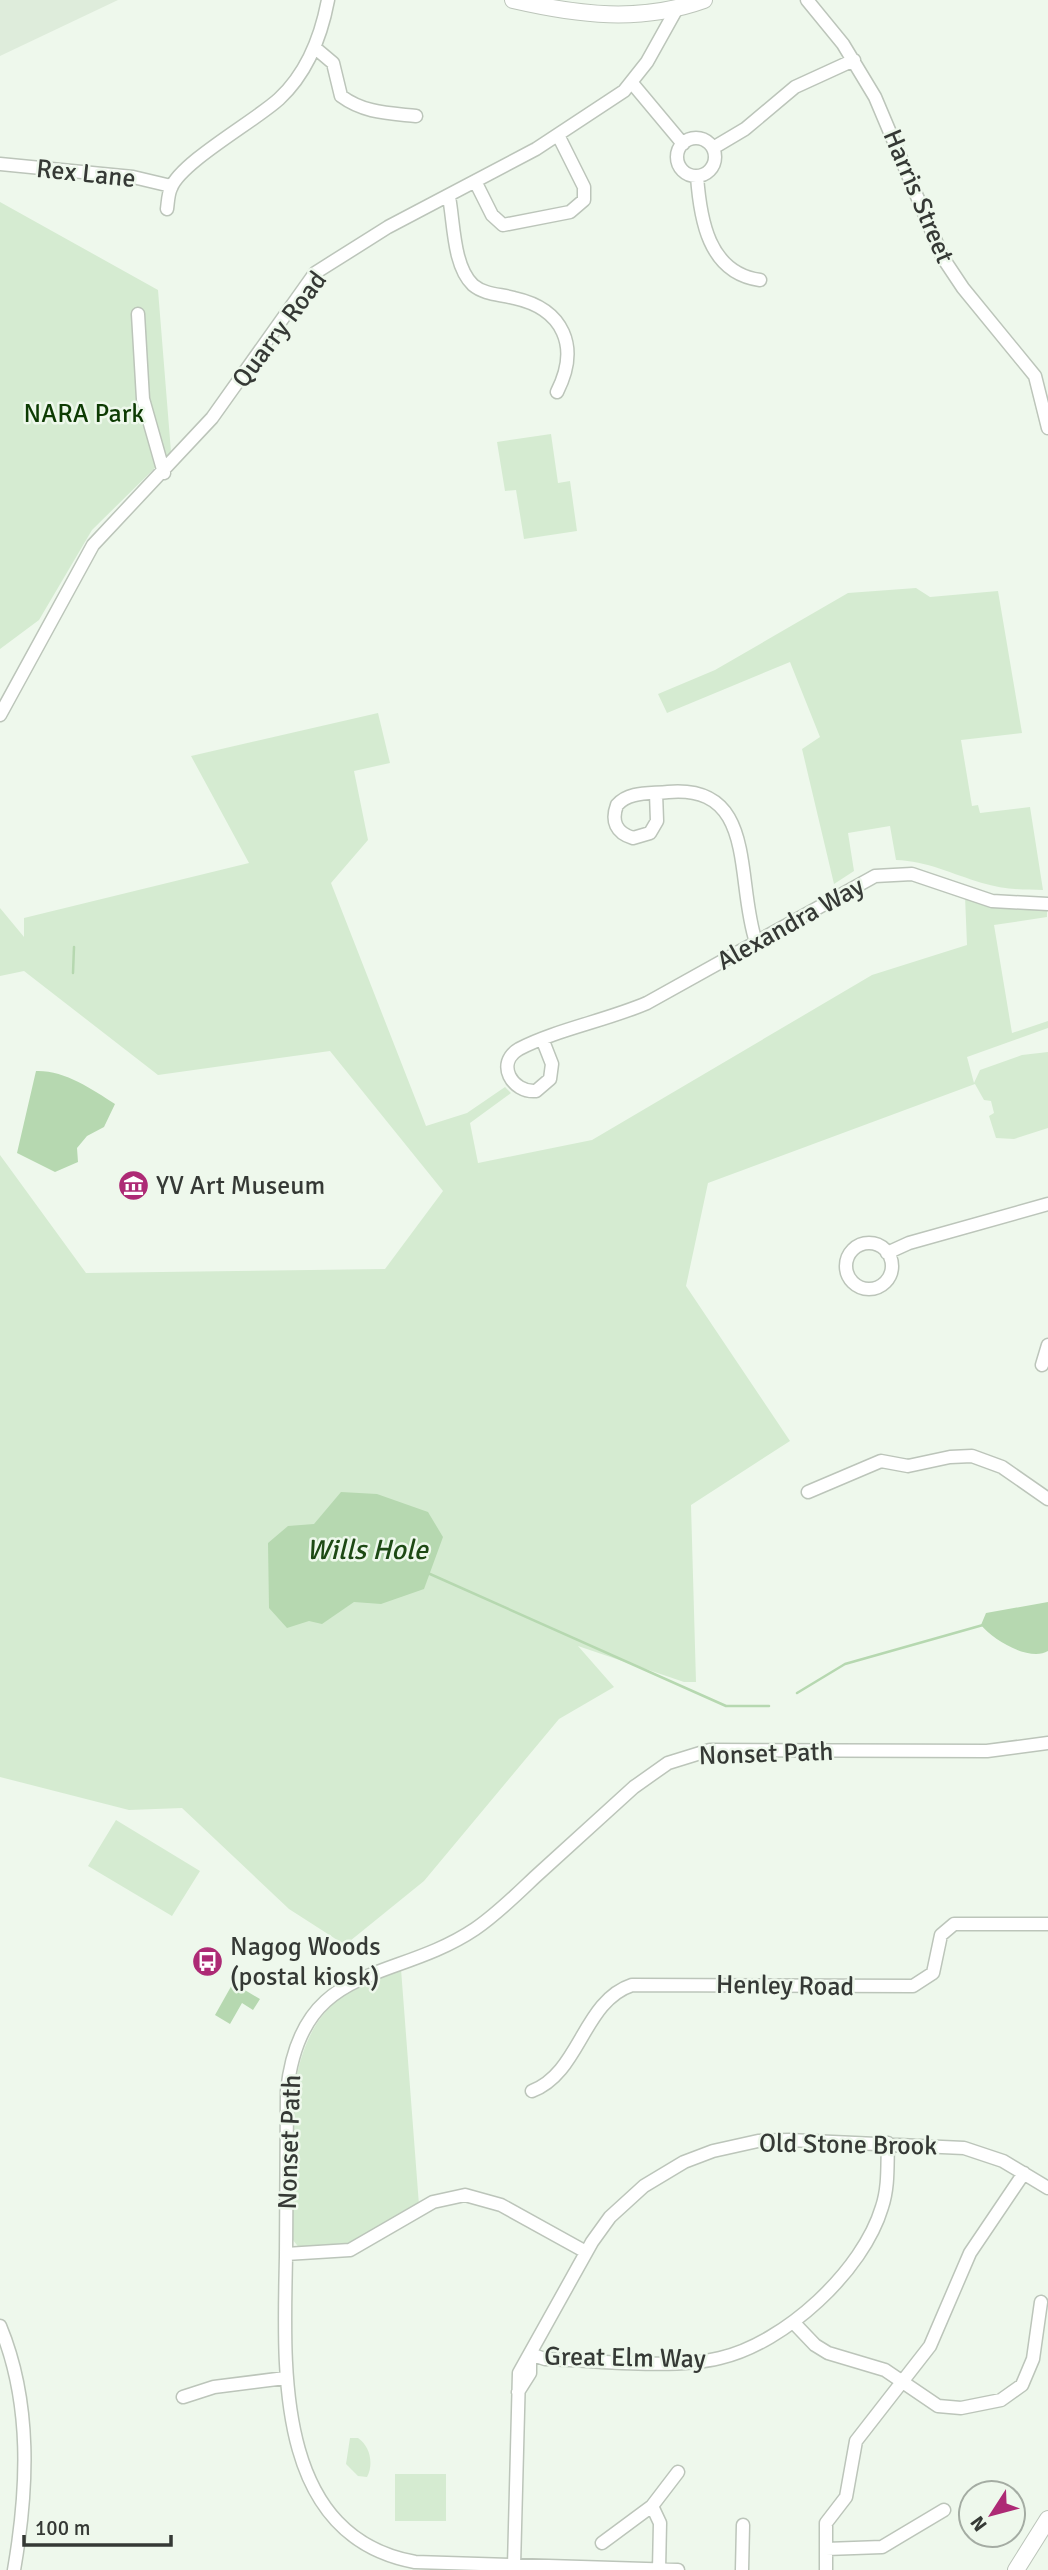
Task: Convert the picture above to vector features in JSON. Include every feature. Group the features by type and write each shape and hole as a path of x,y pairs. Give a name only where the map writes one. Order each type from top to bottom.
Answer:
{"main road":[{"path":"513,0 593,15 635,15 676,10 704,0"},
{"path":"1016,2570 1048,2519"}],"street":[{"path":"167,209 171,186 196,162 279,99 305,68 323,26 328,0"},
{"name":"Harris Street","path":"807,0 855,60 886,118 937,249 963,288 1029,365 1040,388 1048,428"},
{"name":"Quarry Road","path":"0,715 93,545 164,473 212,418 315,273 352,247 476,183 558,135 632,83 676,10"},
{"path":"314,47 333,63 341,96 354,106 367,111 416,116"},
{"path":"713,148 745,129 795,87 855,60"},
{"path":"632,83 683,144"},
{"path":"476,183 492,215 503,225 570,212 584,200 584,187 558,135"},
{"path":"701,139 713,148 715,158 712,168 696,176 686,173 679,164 678,153 683,144 701,139"},
{"name":"Rex Lane","path":"0,164 133,177 171,186"},
{"path":"696,176 700,215 709,243 739,272 760,280"},
{"path":"449,197 464,273 471,284 481,291 530,303 547,312 561,327 569,347 569,359 568,371 557,392"},
{"path":"138,314 143,400 164,473"},
{"path":"656,793 703,793 727,811 735,832 746,905 756,942"},
{"name":"Alexandra Way","path":"543,1041 647,1003 847,889 888,873 912,874 992,901 1048,904"},
{"path":"887,1253 899,1246 1048,1204"},
{"path":"1042,1365 1048,1345"},
{"path":"808,1492 881,1461 908,1466 950,1457 972,1456 1002,1467 1048,1499"},
{"name":"Nonset Path","path":"678,2570 516,2567 404,2560 382,2554 347,2533 327,2511 307,2473 293,2426 285,2378 289,2075 295,2049 313,2015 340,1990 362,1977 473,1930 656,1770 681,1757 710,1750 987,1751 1048,1743"},
{"name":"Henley Road","path":"532,2091 556,2077 603,2007 617,1992 632,1985 913,1986 933,1973 941,1935 954,1924 1048,1924"},
{"name":"Old Stone Brook","path":"516,2567 519,2372 600,2229 632,2195 657,2177 698,2156 743,2143 774,2140 888,2143 964,2148 1003,2161 1048,2188"},
{"name":"Great Elm Way","path":"530,2354 545,2359 709,2360 750,2348 794,2323 844,2271 873,2228 885,2198 888,2143"},
{"path":"826,2570 826,2523 846,2497 856,2441 934,2338 974,2245 1024,2173"},
{"path":"286,2255 350,2250 433,2202 465,2195 513,2210 586,2252"},
{"path":"794,2323 815,2345 828,2353 877,2366 932,2403 948,2409 984,2404 1009,2396 1022,2385 1030,2369 1041,2302"},
{"path":"0,2326 16,2372 23,2423 23,2487 14,2570"},
{"path":"183,2397 214,2387 285,2378"},
{"path":"602,2543 652,2506 678,2472"},
{"path":"652,2506 660,2523 659,2570"},
{"path":"826,2549 882,2547 944,2510"},
{"path":"742,2570 743,2525"}],"shaded area":[{"path":"0,0 118,0 0,56"}],"green space":[{"name":"NARA Park","path":"0,202 158,290 171,452 92,530 39,620 0,649"},
{"path":"551,434 558,483 570,481 577,531 524,539 516,490 505,491 497,442"},
{"path":"916,588 930,597 998,591 1022,733 961,740 972,806 978,805 980,813 1030,807 1043,890 997,887 929,865 896,860 890,826 848,833 854,871 834,884 802,749 820,737 790,662 667,713 658,694 715,670 848,593"},
{"path":"378,713 390,763 354,771 368,840 331,883 426,1126 467,1113 505,1087 511,1093 470,1123 478,1163 592,1140 872,975 967,945 965,896 1047,909 1047,917 994,925 1012,1033 1048,1021 1048,1028 967,1057 974,1083 980,1070 1022,1055 1048,1052 1048,1128 1014,1139 996,1138 989,1116 994,1113 991,1101 984,1100 975,1084 708,1183 686,1286 790,1441 691,1505 696,1682 684,1682 578,1646 614,1687 559,1719 424,1881 345,1945 289,1909 182,1808 129,1810 0,1777 0,1155 86,1273 385,1269 443,1191 330,1051 158,1075 24,971 0,976 0,908 24,937 24,918 249,863 191,756"},
{"path":"116,1820 200,1871 172,1916 88,1866"},
{"path":"401,1969 419,2205 351,2245 300,2249 293,2240 291,2145 296,2079 304,2049 318,2022 338,1999 360,1985"},
{"path":"350,2438 358,2438 368,2450 370,2467 367,2477 358,2476 346,2464"},
{"path":"395,2474 446,2474 446,2521 395,2521"}],"water":[{"path":"36,1071 67,1077 115,1104 104,1127 87,1136 77,1148 78,1162 55,1172 17,1153"},
{"name":"Wills Hole","path":"341,1492 377,1494 428,1512 443,1537 424,1589 381,1604 354,1602 322,1624 309,1621 287,1628 269,1608 268,1543 288,1526 314,1524"},
{"path":"1048,1602 1048,1651 1040,1654 1012,1648 981,1625 986,1613"},
{"path":"233,1983 260,1999 253,2010 242,2003 230,2024 215,2015"}],"waterway":[{"path":"73,973 74,947"},
{"path":"430,1574 726,1706 769,1706"},
{"path":"797,1693 845,1664 983,1625"}],"place":[{"name":"YV Art Museum","path":"133,1185"},
{"name":"Nagog Woods (postal kiosk)","path":"207,1961"}]}
